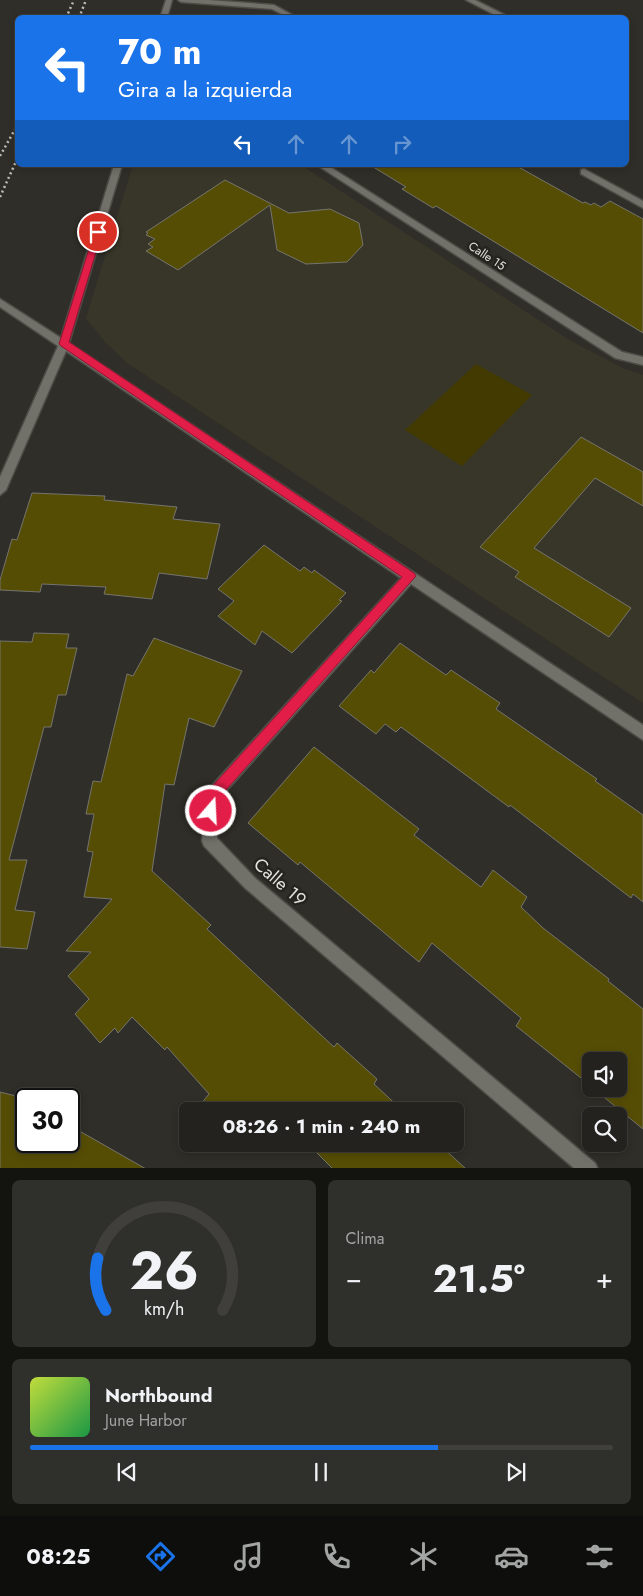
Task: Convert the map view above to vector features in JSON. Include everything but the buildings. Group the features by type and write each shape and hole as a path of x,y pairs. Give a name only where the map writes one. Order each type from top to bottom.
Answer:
{"street":[{"path":"164,15 169,0"},
{"path":"181,0 274,7 289,15"},
{"path":"469,0 502,15"},
{"path":"0,490 4,469 64,344 117,167"},
{"name":"Calle 15","path":"324,167 618,354 643,361"},
{"path":"584,172 643,205"},
{"path":"0,302 643,733"},
{"name":"Calle 19","path":"410,576 212,796 210,841 250,883 589,1168"}],"shaded area":[{"path":"132,167 304,167 571,341 625,369 643,375 643,703 127,363 105,342 86,318"},
{"path":"476,364 532,395 462,466 405,430"}],"railway":[{"path":"67,15 74,0"},
{"path":"80,15 86,0"},
{"path":"0,156 15,129"},
{"path":"0,197 15,164"}],"route":[{"path":"98,232 64,344 410,576 212,796 211,811"}]}
